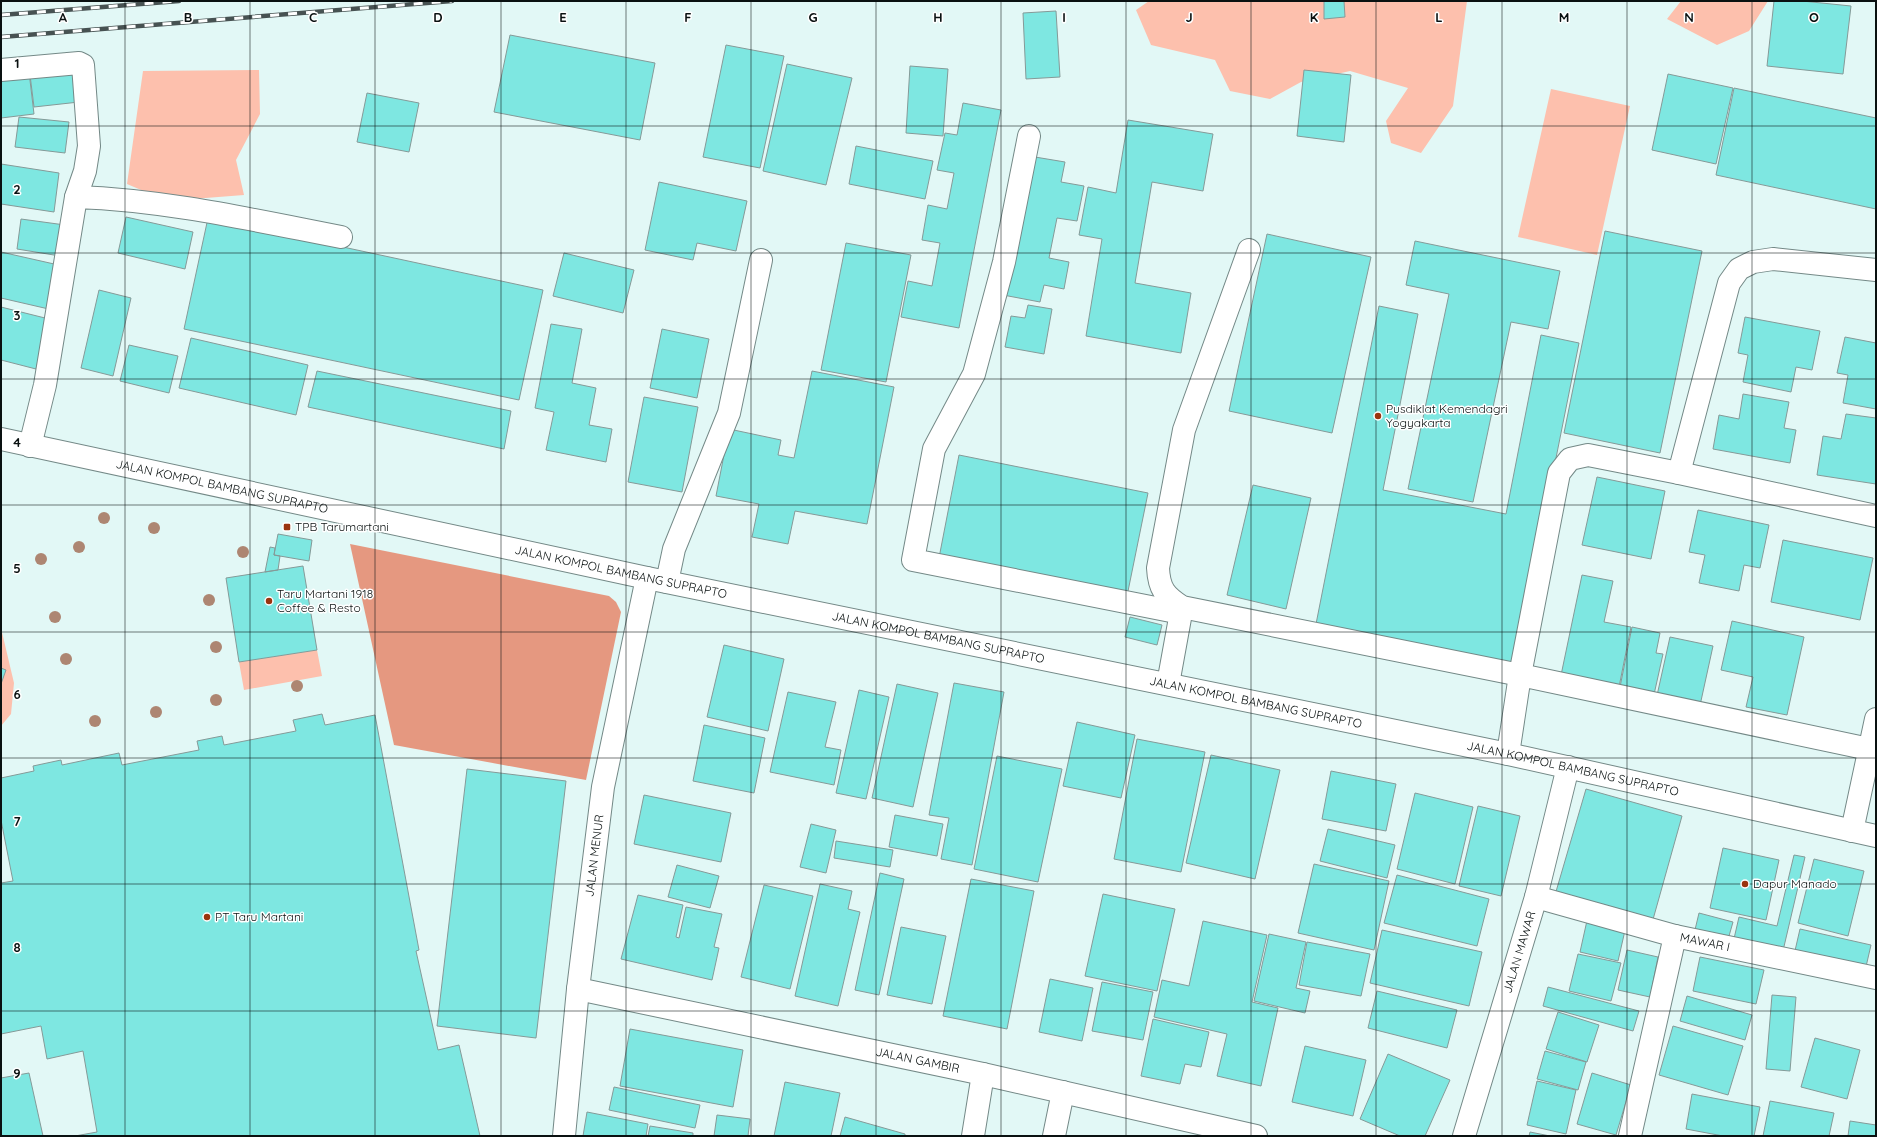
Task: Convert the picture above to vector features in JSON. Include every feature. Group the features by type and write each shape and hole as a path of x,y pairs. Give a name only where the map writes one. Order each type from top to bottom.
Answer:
{"street":[{"path":"1,70 79,63 83,65 89,146 85,171 76,197 44,386 30,446"},
{"path":"1028,136 1004,262 974,374 934,449 914,560 1520,675 1870,749"},
{"path":"76,197 107,198 207,210 341,238"},
{"path":"1182,610 1163,592 1158,581 1158,568 1175,476 1184,430 1250,250"},
{"path":"1679,473 1729,283 1739,269 1753,262 1773,259 1876,270"},
{"name":"JALAN MENUR","path":"564,1136 578,989 604,787 657,580 674,549 729,413 761,260"},
{"name":"JALAN KOMPOL BAMBANG SUPRAPTO","path":"1,439 657,580 1508,754 1876,836"},
{"path":"1508,754 1520,675 1560,473 1570,459 1588,455 1679,473 1876,516"},
{"path":"1168,684 1182,610"},
{"path":"1852,831 1876,719"},
{"name":"JALAN MAWAR","path":"1464,1136 1536,897 1568,767"},
{"name":"MAWAR I","path":"1536,897 1674,936 1876,978"},
{"path":"1630,1136 1674,936"},
{"name":"JALAN GAMBIR","path":"578,989 983,1074 1256,1136"},
{"path":"973,1136 983,1074"},
{"path":"1054,1136 1063,1092"}],"shaded area":[{"path":"1149,1 1467,1 1453,106 1421,153 1391,143 1386,121 1408,88 1350,71 1301,82 1270,99 1230,91 1215,60 1151,45 1136,10"},
{"path":"1681,1 1768,1 1749,31 1717,45 1667,19"},
{"path":"259,70 260,114 236,160 244,195 167,201 127,184 143,71"},
{"path":"1551,89 1630,106 1597,255 1518,237"},
{"path":"350,544 609,596 616,602 621,612 586,780 394,745"},
{"path":"1,628 14,683 11,714 1,726"},
{"path":"317,650 322,676 244,690 239,662"}],"building":[{"path":"1324,1 1344,1 1345,17 1324,19"},
{"path":"1774,1 1802,1 1851,6 1843,74 1767,66"},
{"path":"1056,11 1060,77 1026,79 1023,13"},
{"path":"510,35 655,63 640,140 494,112"},
{"path":"726,45 784,56 760,168 703,157"},
{"path":"787,64 852,78 826,185 763,171"},
{"path":"910,66 948,69 943,136 906,133"},
{"path":"1304,70 1351,75 1344,142 1297,136"},
{"path":"29,72 34,114 1,118 1,75"},
{"path":"75,73 79,102 34,107 30,75"},
{"path":"1668,74 1733,88 1716,164 1652,150"},
{"path":"1734,88 1876,118 1876,209 1716,175"},
{"path":"367,93 419,103 409,152 357,142"},
{"path":"963,103 1001,110 959,328 901,317 908,281 932,286 940,243 922,240 928,205 947,209 954,173 937,170 945,133 957,135"},
{"path":"19,117 69,122 65,153 15,147"},
{"path":"1128,120 1213,134 1203,191 1152,182 1135,283 1191,293 1181,353 1086,336 1102,239 1079,235 1088,187 1116,193"},
{"path":"856,146 933,161 925,199 849,184"},
{"path":"1029,156 1065,162 1061,182 1084,186 1077,221 1057,218 1049,258 1069,262 1064,289 1044,285 1040,302 1003,295"},
{"path":"1,164 59,173 54,212 1,204"},
{"path":"659,182 747,201 736,251 697,243 693,260 645,250"},
{"path":"126,217 193,232 185,269 118,253"},
{"path":"208,218 543,290 519,400 184,329"},
{"path":"21,219 65,225 60,256 17,249"},
{"path":"1605,231 1702,251 1660,453 1564,433"},
{"path":"1267,234 1371,257 1332,433 1229,411"},
{"path":"1415,241 1560,271 1548,329 1511,322 1473,502 1408,489 1449,294 1406,285"},
{"path":"846,243 911,255 886,382 821,370"},
{"path":"1,252 63,266 53,310 1,298"},
{"path":"564,253 634,270 623,313 553,296"},
{"path":"99,290 131,298 113,376 81,368"},
{"path":"1028,305 1052,309 1044,354 1005,347 1011,316 1025,318"},
{"name":"Pusdiklat Kemendagri Yogyakarta","path":"1379,306 1418,314 1383,490 1506,514 1541,335 1579,343 1515,663 1316,624"},
{"path":"1,307 49,319 36,369 1,360"},
{"path":"1745,317 1820,331 1812,370 1796,367 1791,392 1743,382 1748,355 1738,353"},
{"path":"551,324 582,329 572,383 596,388 589,425 612,429 606,462 546,450 554,412 535,408"},
{"path":"662,329 709,339 697,398 650,388"},
{"path":"1845,337 1876,343 1876,409 1843,403 1848,375 1837,373"},
{"path":"191,338 308,365 296,415 179,388"},
{"path":"129,345 178,356 169,393 120,381"},
{"path":"317,371 511,411 504,449 308,407"},
{"path":"812,371 894,387 867,524 795,511 788,544 752,537 759,504 716,496 729,429 781,440 778,455 794,458"},
{"path":"1743,394 1789,402 1784,428 1796,430 1790,463 1713,449 1719,415 1739,419"},
{"path":"644,397 698,407 682,492 628,482"},
{"path":"1846,414 1876,418 1876,484 1817,475 1823,436 1841,439"},
{"path":"959,455 1148,493 1126,601 938,563"},
{"path":"1597,477 1665,491 1651,559 1582,545"},
{"path":"1253,485 1311,498 1286,609 1227,595"},
{"path":"1698,510 1769,525 1760,568 1744,565 1739,591 1699,583 1705,555 1689,552"},
{"path":"278,534 312,540 309,561 274,555"},
{"path":"1783,540 1873,558 1860,620 1771,602"},
{"path":"270,547 275,548 274,555 280,556 278,570 265,572"},
{"name":"Taru Martani 1918 Coffee & Resto","path":"303,566 317,650 239,662 226,578"},
{"path":"1582,575 1613,581 1604,622 1631,627 1618,692 1560,680"},
{"path":"1130,617 1162,625 1157,645 1125,637"},
{"path":"1732,621 1804,637 1787,715 1746,707 1753,677 1721,670"},
{"path":"1632,627 1660,633 1656,653 1663,654 1653,699 1619,692"},
{"path":"1670,637 1713,646 1699,710 1656,700"},
{"path":"724,645 784,659 768,731 707,717"},
{"path":"1,668 6,670 1,684"},
{"path":"954,683 1004,692 972,865 941,859 949,818 929,815"},
{"path":"897,684 938,693 913,807 872,798"},
{"path":"859,690 889,697 866,799 836,793"},
{"path":"788,692 836,702 825,747 841,750 834,785 770,772"},
{"name":"PT Taru Martani","path":"322,714 325,725 375,715 419,950 416,951 438,1050 459,1045 480,1136 75,1136 97,1132 83,1051 47,1059 41,1026 1,1034 1,883 13,881 1,820 1,778 34,771 33,766 61,760 62,765 119,753 122,765 199,750 197,741 222,736 224,745 296,731 293,720"},
{"path":"1077,722 1135,735 1121,798 1063,786"},
{"path":"704,725 765,738 754,793 693,781"},
{"path":"1137,739 1205,752 1181,872 1114,859"},
{"path":"1211,755 1280,770 1255,879 1186,863"},
{"path":"997,756 1062,769 1038,882 974,869"},
{"path":"467,769 566,781 536,1038 437,1026"},
{"path":"1331,771 1396,784 1386,831 1322,819"},
{"path":"1586,789 1682,816 1652,923 1555,895"},
{"path":"1415,793 1473,807 1455,884 1397,869"},
{"path":"644,795 731,813 721,862 634,844"},
{"path":"1478,806 1520,816 1501,896 1459,886"},
{"path":"895,815 943,824 937,856 889,847"},
{"path":"811,824 836,830 826,873 800,867"},
{"path":"1328,829 1395,845 1387,878 1320,861"},
{"path":"836,841 893,850 890,867 834,858"},
{"name":"Dapur Manado","path":"1723,848 1779,860 1766,920 1710,908"},
{"path":"1794,855 1805,857 1782,955 1733,943 1739,917 1777,926"},
{"path":"1814,859 1864,871 1848,936 1798,923"},
{"path":"1314,864 1389,881 1374,950 1298,933"},
{"path":"677,865 719,876 710,908 668,897"},
{"path":"880,873 904,879 879,995 855,990"},
{"path":"1397,875 1489,899 1477,946 1384,923"},
{"path":"971,879 1034,891 1007,1029 943,1016"},
{"path":"820,884 852,891 848,909 860,912 838,1006 795,996"},
{"path":"764,885 813,896 790,989 741,977"},
{"path":"1103,894 1175,909 1157,991 1085,976"},
{"path":"638,895 683,905 676,937 679,938 686,907 722,914 714,947 719,948 712,980 621,959"},
{"path":"1699,913 1733,922 1727,943 1694,934"},
{"path":"1588,916 1626,926 1618,961 1580,952"},
{"path":"1203,921 1267,935 1252,1002 1278,1008 1261,1086 1217,1076 1227,1034 1154,1017 1162,980 1189,986"},
{"path":"901,927 946,936 932,1004 887,995"},
{"path":"1800,929 1871,945 1865,971 1794,955"},
{"path":"1382,930 1482,952 1469,1006 1370,983"},
{"path":"1269,934 1306,942 1296,988 1310,991 1305,1013 1254,1001"},
{"path":"1307,942 1370,954 1361,996 1299,985"},
{"path":"1627,950 1658,957 1650,997 1618,990"},
{"path":"1578,954 1621,963 1611,1001 1569,991"},
{"path":"1700,957 1764,970 1756,1004 1693,991"},
{"path":"1050,979 1093,988 1082,1041 1039,1032"},
{"path":"1102,982 1153,992 1143,1040 1092,1031"},
{"path":"1548,987 1639,1011 1633,1031 1543,1006"},
{"path":"1377,991 1457,1010 1447,1048 1368,1028"},
{"path":"1772,995 1796,997 1790,1071 1766,1069"},
{"path":"1687,996 1752,1015 1745,1040 1680,1021"},
{"path":"1558,1012 1599,1025 1587,1062 1546,1049"},
{"path":"1153,1019 1209,1032 1201,1067 1185,1064 1180,1084 1141,1076"},
{"path":"1673,1026 1743,1046 1728,1095 1659,1075"},
{"path":"630,1029 743,1050 733,1107 620,1086"},
{"path":"1815,1038 1860,1050 1847,1099 1801,1087"},
{"path":"1305,1046 1366,1060 1353,1116 1292,1102"},
{"path":"1545,1051 1586,1062 1578,1090 1537,1079"},
{"path":"1388,1054 1450,1080 1425,1136 1400,1136 1360,1119"},
{"path":"29,1073 43,1136 1,1136 1,1078"},
{"path":"1592,1073 1631,1085 1616,1135 1577,1124"},
{"path":"1537,1081 1576,1090 1566,1134 1527,1125"},
{"path":"785,1082 840,1093 831,1136 774,1136"},
{"path":"614,1087 700,1105 695,1128 609,1110"},
{"path":"1692,1094 1760,1107 1754,1136 1723,1136 1686,1129"},
{"path":"1770,1101 1834,1113 1829,1136 1763,1136"},
{"path":"587,1112 648,1124 646,1136 583,1136"},
{"path":"717,1115 750,1119 748,1136 714,1136"},
{"path":"845,1117 905,1134 905,1136 840,1136"},
{"path":"1850,1121 1876,1125 1876,1136 1848,1136"},
{"path":"650,1126 693,1133 693,1136 648,1136"},
{"path":"1530,1132 1550,1136 1529,1136"}],"railway":[{"path":"1,15 179,1"},
{"path":"1,37 452,1"}],"place":[{"name":"Pusdiklat Kemendagri Yogyakarta","path":"1378,416"},
{"name":"TPB Tarumartani","path":"287,527"},
{"name":"Taru Martani 1918 Coffee & Resto","path":"269,601"},
{"name":"Dapur Manado","path":"1745,884"},
{"name":"PT Taru Martani","path":"207,917"}]}
